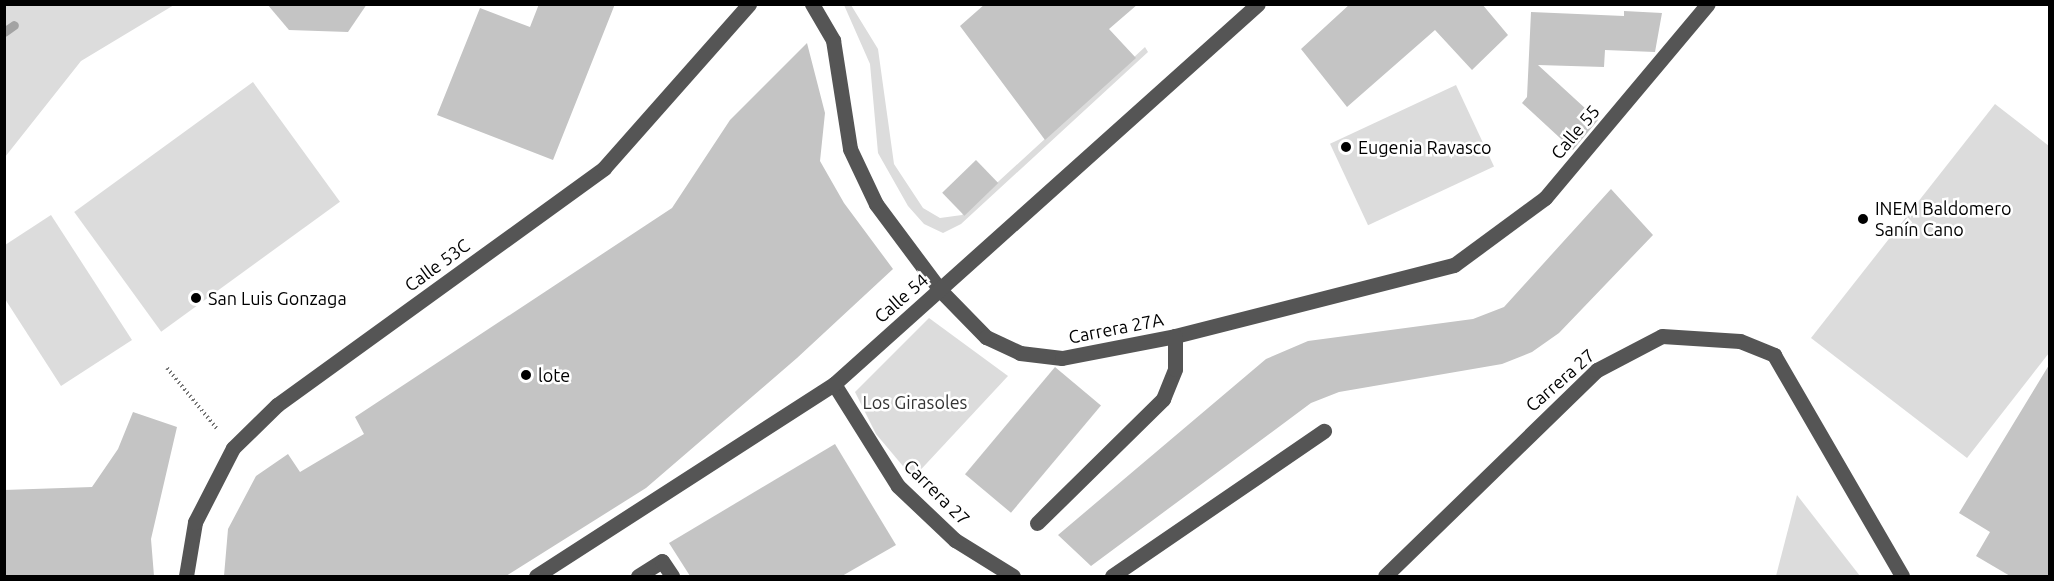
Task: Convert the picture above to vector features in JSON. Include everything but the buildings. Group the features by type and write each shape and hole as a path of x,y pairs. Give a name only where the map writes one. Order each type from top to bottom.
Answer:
{"street":[{"name":"Calle 53C","path":"186,576 195,522 233,448 277,405 604,168 749,4"},
{"name":"Carrera 27A","path":"812,4 842,70 857,173 940,290 986,337 1020,353 1062,358 1176,336 1454,265"},
{"name":"Calle 54","path":"536,576 834,384 1258,4"},
{"name":"Calle 55","path":"1454,265 1545,198 1708,4"},
{"path":"1037,523 1163,399 1176,369 1176,336"},
{"name":"Carrera 27","path":"1385,576 1597,370 1662,336 1740,341 1774,355 1902,576"},
{"name":"Carrera 27","path":"834,384 898,486 956,540 1013,576"},
{"path":"1112,576 1324,430"},
{"path":"638,576 662,561 672,576"}],"path":[{"path":"167,368 233,448"}],"green space":[{"path":"5,4 174,5 81,61 5,157"},
{"path":"844,5 851,5 878,49 894,164 923,208 940,218 962,215 1145,47 1148,52 961,224 943,233 924,224 908,206 878,153 870,64"},
{"path":"253,82 340,202 161,332 74,212"},
{"path":"1456,85 1494,167 1368,225 1330,144"},
{"path":"1995,104 2049,146 2049,353 1967,458 1811,338"},
{"path":"51,215 132,340 61,386 5,299 5,245"},
{"name":"Los Girasoles","path":"929,318 1008,376 913,478 876,434 855,392"},
{"path":"1797,495 1860,576 1776,576"}],"waterway":[{"path":"4,32 14,25"}],"place":[{"name":"Eugenia Ravasco","path":"1346,147"},
{"name":"INEM Baldomero Sanín Cano","path":"1863,219"},
{"name":"San Luis Gonzaga","path":"196,298"},
{"name":"lote","path":"526,375"}]}
